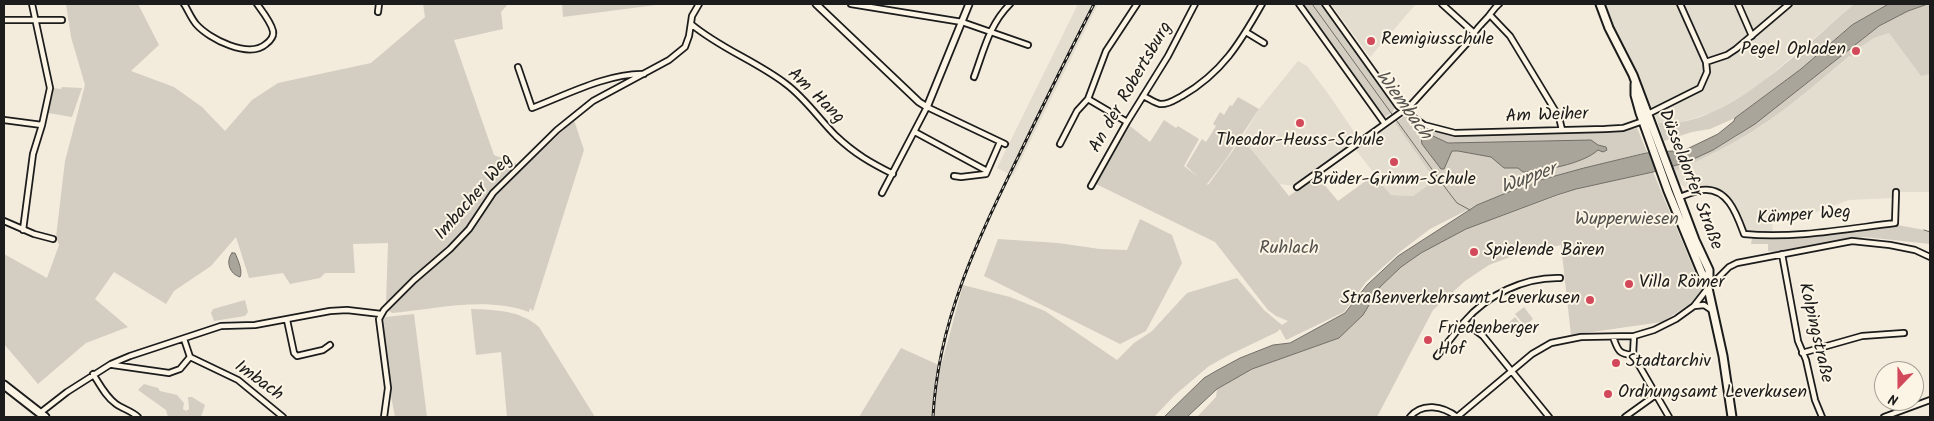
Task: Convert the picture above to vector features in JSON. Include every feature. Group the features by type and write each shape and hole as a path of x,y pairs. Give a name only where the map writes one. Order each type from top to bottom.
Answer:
{"main road":[{"name":"Düsseldorfer Straße","path":"1600,4 1613,37 1629,66 1659,142 1672,199 1708,288 1723,356 1732,417"},
{"name":"Düsseldorfer Straße","path":"1635,84 1637,103 1651,145 1679,197 1709,270 1708,288"},
{"path":"1672,199 1679,197"},
{"path":"4,385 43,415"}],"street":[{"path":"23,230 33,154 50,88 32,4"},
{"path":"184,4 196,24 209,35 223,43 238,48 255,49 269,42 273,36 273,30 257,4"},
{"path":"378,12 379,4"},
{"name":"Imbacher Weg","path":"381,314 414,280 469,230 493,193 557,130 593,101 669,60 685,47 692,16 699,4"},
{"path":"816,4 919,102 1002,143 986,174 954,176"},
{"path":"851,4 962,22 1028,45"},
{"path":"882,193 927,107 970,4"},
{"path":"974,77 990,32 999,15 1010,4"},
{"path":"1060,144 1077,111 1088,99 1106,51 1137,4"},
{"name":"An der Robertsburg","path":"1091,186 1127,122 1168,56 1195,4"},
{"path":"1143,96 1161,104 1170,102 1198,87 1211,77 1225,62 1246,32 1262,4"},
{"path":"1299,4 1385,124"},
{"name":"Am Weiher","path":"1325,4 1398,106 1424,125 1450,132 1562,130 1623,128 1643,121"},
{"path":"1442,4 1473,32"},
{"path":"1297,188 1404,111 1469,41 1473,32 1499,4"},
{"path":"1648,114 1700,88 1707,72 1706,62 1680,4"},
{"path":"1738,4 1752,36"},
{"path":"1706,62 1726,55 1736,49 1789,4"},
{"path":"1490,15 1510,36 1559,117 1562,130"},
{"path":"4,20 62,20"},
{"name":"Am Hang","path":"691,24 717,44 785,83 800,96 836,136 860,157 893,174"},
{"path":"1246,32 1264,43"},
{"path":"518,67 532,108 612,78 645,74"},
{"path":"1088,99 1127,122"},
{"path":"4,120 42,125"},
{"path":"915,132 988,171"},
{"name":"Kämper Weg","path":"1679,197 1704,190 1720,194 1733,207 1744,234 1775,235 1814,233 1895,223 1896,192"},
{"path":"4,221 23,230 53,240"},
{"path":"1410,417 1415,411 1426,407 1448,410 1458,417 1532,354 1551,343 1581,337 1634,336 1654,330 1676,319 1694,306 1708,288 1729,267 1737,263 1852,241 1915,250 1930,257"},
{"name":"Kolpingstraße","path":"1782,254 1795,327 1802,353 1806,360 1815,400 1822,417"},
{"path":"1437,356 1471,313 1493,297 1520,284 1535,280 1560,278"},
{"path":"1694,306 1704,305 1713,311"},
{"path":"43,415 93,374 130,356 221,326 255,325 330,311 347,310 381,314 379,319 388,388 384,417"},
{"path":"287,320 294,353 297,356 323,350 330,345"},
{"path":"1464,322 1483,336 1549,417"},
{"path":"1802,353 1862,336 1904,333"},
{"path":"1634,336 1633,355 1669,417"},
{"path":"1612,337 1618,350 1624,354 1633,355"},
{"path":"111,364 169,373 180,369 190,357 184,339"},
{"name":"Imbach","path":"190,357 238,380 283,417"},
{"path":"93,374 111,400 138,417"},
{"path":"1625,417 1657,394"},
{"path":"1884,417 1930,400"}],"shaded area":[{"path":"1078,4 1098,4 1013,176 997,168"},
{"name":"Remigiusschule","path":"1331,4 1416,4 1370,57"},
{"path":"1604,4 1854,4 1758,86 1714,112 1682,122 1658,123"},
{"path":"1889,4 1928,4 1908,11 1879,26 1755,124 1713,150 1687,162 1653,172 1557,195 1466,229 1421,253 1401,267 1380,287 1363,315 1339,338 1252,369 1217,389 1187,417 1164,417 1204,378 1216,371 1240,358 1273,345 1290,343 1345,313 1367,285 1398,256 1477,205 1533,182 1646,153 1685,150 1718,134 1735,118 1801,69 1852,25"},
{"path":"1889,33 1921,75 1930,74 1930,192 1900,192 1892,198 1849,200 1814,213 1777,217 1772,221 1773,234 1751,233 1746,230 1733,202 1725,193 1715,188 1700,186 1686,188 1679,183 1675,171 1714,153 1761,126 1852,57 1860,50 1859,48 1874,38"},
{"name":"Theodor-Heuss-Schule","path":"1298,61 1307,66 1359,139 1296,186 1279,184 1242,138 1259,109"},
{"name":"Brüder-Grimm-Schule","path":"1395,123 1435,180 1413,196 1391,195 1355,149"},
{"path":"1431,135 1448,143 1591,140 1598,145 1606,147 1607,150 1603,152 1598,150 1583,159 1562,166 1523,172 1518,168 1504,168 1491,157 1452,151 1444,169 1441,169 1422,144 1421,137"},
{"path":"232,253 235,253 239,262 240,277 231,270 229,264"}],"green space":[{"path":"66,4 138,4 159,45 131,71 174,87 202,107 225,131 252,100 278,83 371,63 425,17 423,4 508,4 501,12 503,29 454,40 494,155 517,164 488,196 466,228 386,305 388,243 353,244 355,273 325,273 320,278 290,284 283,273 249,278 236,237 211,266 174,291 166,304 114,272 95,299 128,327 86,343 38,384 4,344 4,254 47,278 59,245 56,237 65,161 85,85 71,37"},
{"path":"562,4 664,4 563,17"},
{"path":"1301,4 1322,4 1395,106 1393,112 1385,117 1382,116"},
{"path":"1854,4 1889,4 1852,25 1801,69 1735,118 1710,129 1692,132 1664,141 1658,123 1681,122 1704,116 1727,105 1773,74"},
{"path":"1930,4 1930,74 1921,76 1889,33 1874,38 1771,119 1718,151 1675,171 1673,166 1713,150 1737,136 1879,26 1908,11"},
{"path":"62,87 82,88 72,117 48,113 52,88 61,89"},
{"name":"Ruhlach","path":"1238,97 1259,109 1208,185 1242,138 1289,196 1317,176 1338,201 1374,175 1391,195 1413,196 1435,180 1395,123 1406,115 1425,129 1452,135 1619,131 1637,128 1647,152 1531,182 1477,205 1430,229 1401,251 1366,282 1344,312 1286,340 1280,329 1209,366 1175,395 1154,417 859,417 901,348 941,366 963,285 1010,297 1045,311 1117,360 1134,343 1152,331 1187,293 1237,278 1264,310 1282,325 1288,321 1268,310 1215,242 1096,184 1130,126 1150,142 1164,120 1199,139 1184,166 1198,177 1186,166 1202,139 1206,142 1216,126 1213,124 1220,112 1224,115"},
{"path":"574,120 584,150 533,311 530,308 529,312 513,307 478,304 392,313 387,309 457,245 470,231 493,197"},
{"name":"Wupperwiesen","path":"1653,172 1702,289 1690,304 1662,322 1571,335 1561,245 1513,256 1489,265 1465,281 1433,310 1377,417 1197,417 1216,397 1217,389 1252,369 1339,338 1363,315 1380,287 1401,267 1446,239 1466,229 1576,189"},
{"path":"1140,219 1172,235 1182,263 1146,331 1120,344 984,276 998,239 1127,250"},
{"path":"1897,225 1930,231 1930,244 1865,237 1825,242 1775,252 1768,251 1768,244 1751,244 1752,238 1775,238"},
{"path":"245,300 248,312 245,316 214,321 211,313 213,309"},
{"path":"1524,307 1533,319 1525,326 1515,314"},
{"path":"471,309 516,314 532,321 539,327 595,417 507,417 501,352 476,355"},
{"path":"414,314 427,417 395,417 389,386 382,320 386,317"},
{"path":"1515,317 1525,330 1516,338 1506,325"},
{"path":"144,384 158,388 160,391 177,395 184,403 183,409 186,411 189,409 188,397 192,397 205,405 201,417 168,417 166,410 138,390"}],"waterway":[{"name":"Wiembach","path":"1312,4 1447,190 1457,203 1470,210"},
{"path":"1924,230 1930,232"}],"railway":[{"path":"933,417 936,381 943,347 952,314 975,249 1004,185 1094,4"}],"place":[{"name":"Remigiusschule","path":"1371,41"},
{"name":"Pegel Opladen","path":"1856,51"},
{"name":"Theodor-Heuss-Schule","path":"1300,123"},
{"name":"Brüder-Grimm-Schule","path":"1394,162"},
{"name":"Spielende Bären","path":"1474,252"},
{"name":"Villa Römer","path":"1629,284"},
{"name":"Straßenverkehrsamt Leverkusen","path":"1590,300"},
{"name":"Friedenberger Hof","path":"1428,340"},
{"name":"Stadtarchiv","path":"1616,363"},
{"name":"Ordnungsamt Leverkusen","path":"1608,394"}],"water label":[{"name":"Wupper","path":"1529,180"}]}
